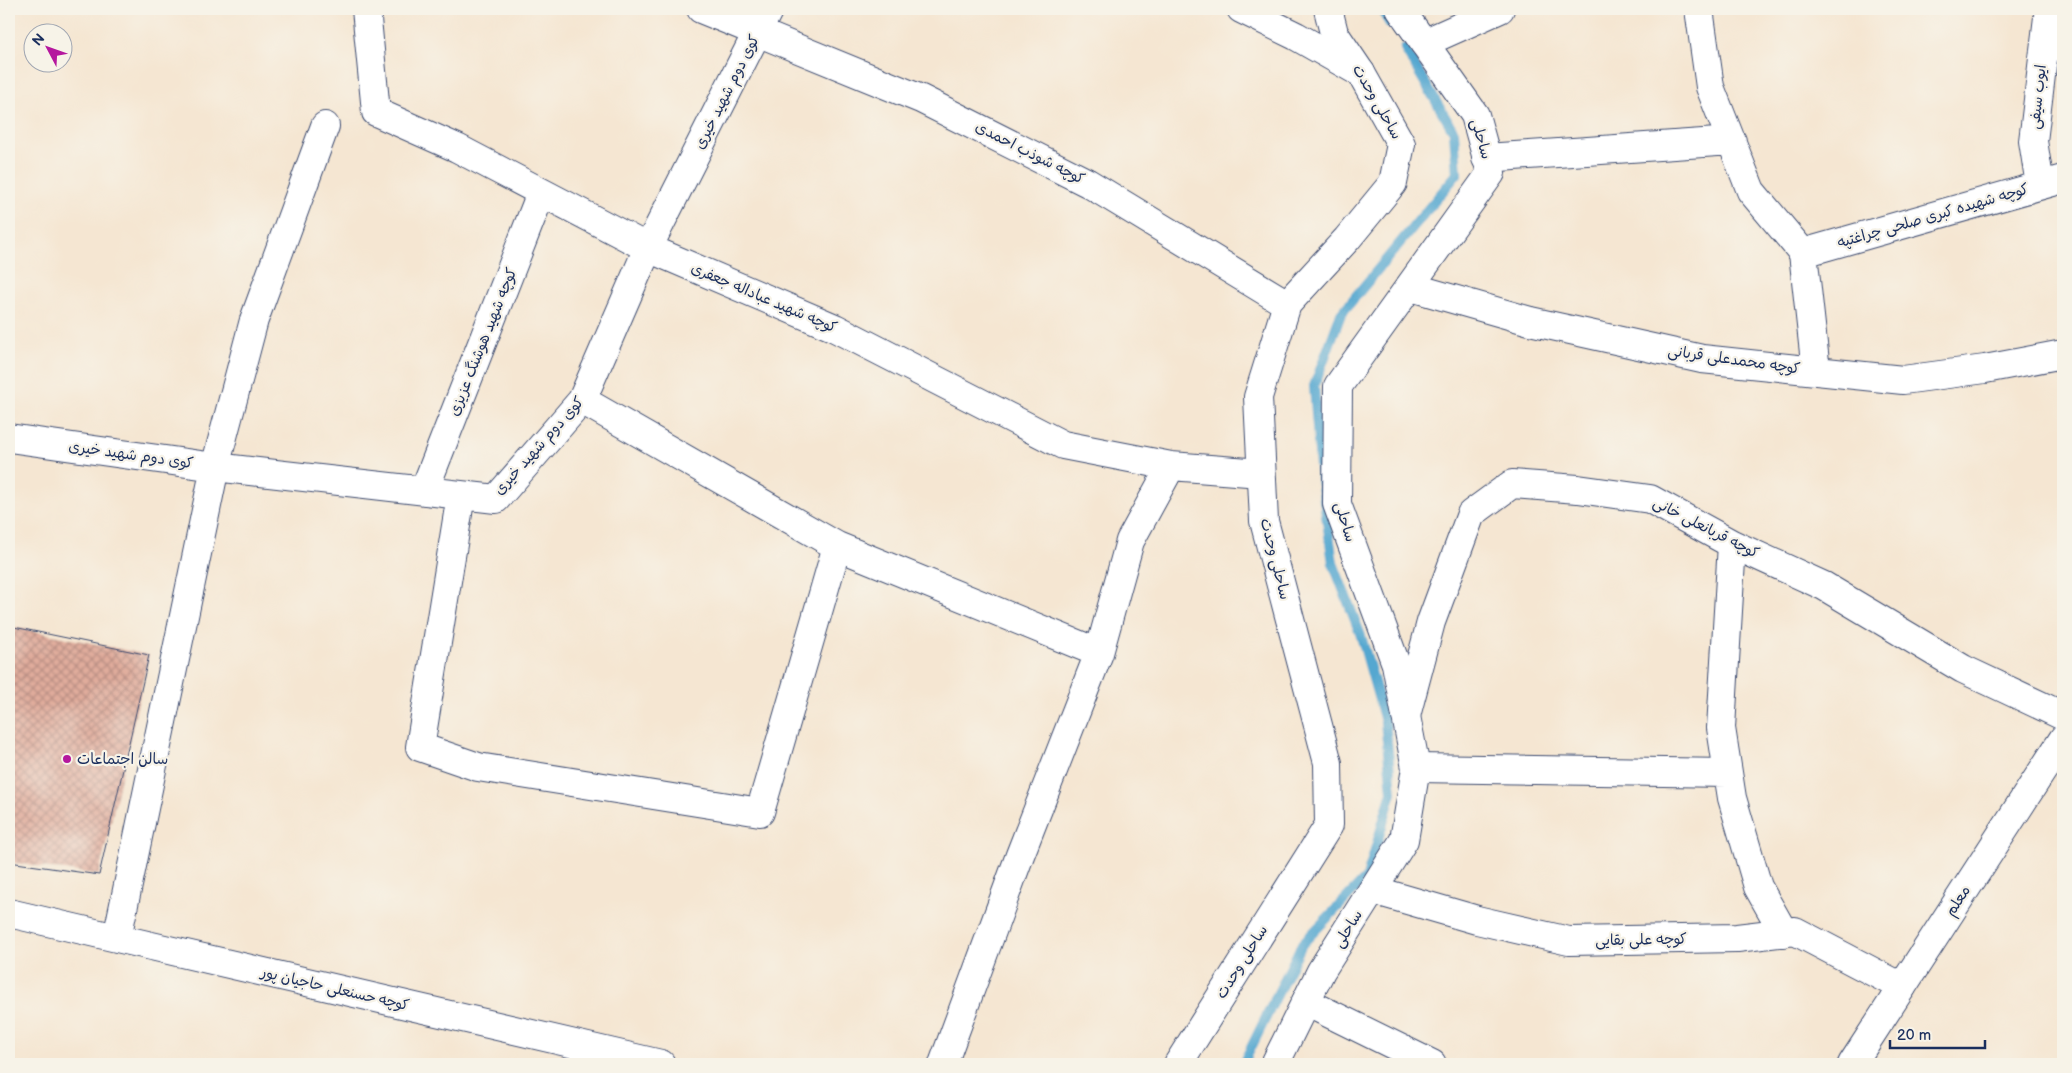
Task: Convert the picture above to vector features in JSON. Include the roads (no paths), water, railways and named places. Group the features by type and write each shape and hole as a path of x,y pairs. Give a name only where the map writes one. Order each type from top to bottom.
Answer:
{"street":[{"name":"کوچه شهید عباداله جعفری","path":"366,9 376,112 457,148 648,248 835,328 1063,445 1172,466 1261,473"},
{"path":"702,9 757,33"},
{"name":"کوی دوم شهید خیری","path":"9,438 215,466 496,499 582,400 648,248 769,9"},
{"path":"1240,9 1296,36 1361,73"},
{"name":"ساحلی وحدت","path":"1178,1064 1329,825 1328,763 1264,521 1258,397 1287,304 1347,239 1393,183 1401,144 1361,73 1334,32 1328,9"},
{"name":"ساحلی","path":"1275,1064 1321,971 1404,840 1416,768 1396,664 1337,504 1338,386 1411,287 1490,173 1475,115 1400,9"},
{"path":"1424,43 1500,9"},
{"path":"1700,9 1710,86 1751,191 1803,253 1816,370"},
{"name":"ایوب سیفی","path":"2049,9 2034,141 2051,182"},
{"name":"کوچه شوذب احمدی","path":"757,33 921,98 1088,183 1287,304"},
{"path":"117,938 215,466 254,320 325,126"},
{"path":"1486,158 1732,141"},
{"name":"کوچه شهیده کبری صلحی چراغتپه","path":"1803,253 2051,182"},
{"name":"کوچه شهید هوشنگ عزیزی","path":"424,491 541,193"},
{"name":"کوچه محمدعلی قربانی","path":"1411,287 1530,321 1702,358 1903,380 1985,369 2063,354"},
{"path":"582,400 838,546 1099,653"},
{"path":"942,1064 1020,855 1099,653 1130,541 1172,466"},
{"name":"کوچه قربانعلی خانی","path":"1406,716 1431,622 1472,514 1512,484 1578,489 1650,499 1732,544 1824,586 1963,669 2063,716"},
{"path":"461,495 420,747 478,767 760,812 838,546"},
{"path":"1732,544 1721,728 1732,798 1758,887 1784,932"},
{"name":"معلم","path":"1852,1064 2063,739"},
{"path":"1416,768 1728,773"},
{"name":"کوچه علی بقایی","path":"1373,890 1477,920 1569,942 1737,938 1795,931 1902,987"},
{"name":"کوچه حسنعلی حاجیان پور","path":"9,913 661,1064"},
{"path":"1306,1002 1432,1064"}],"waterway":[{"path":"1381,9 1390,24"},
{"path":"1243,1064 1302,944 1367,877 1392,792 1385,721 1361,636 1333,563 1321,479 1314,386 1341,314 1457,174 1454,132 1405,49"}],"place":[{"name":"سالن اجتماعات","path":"67,759"}]}
